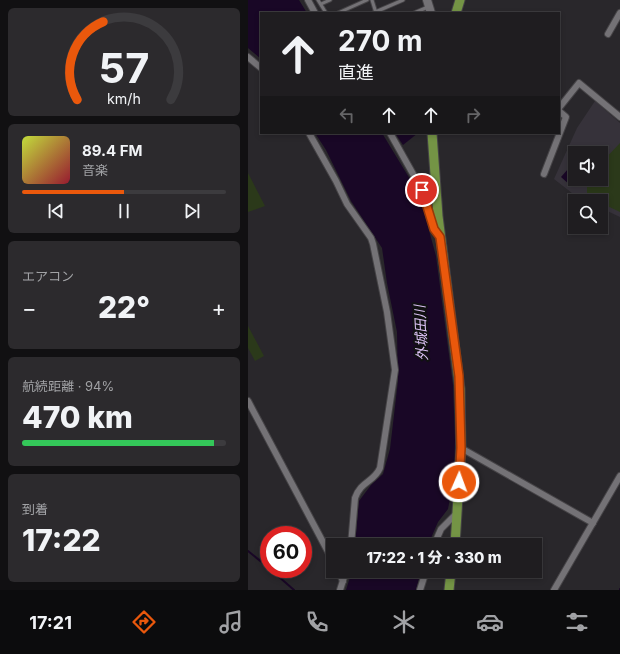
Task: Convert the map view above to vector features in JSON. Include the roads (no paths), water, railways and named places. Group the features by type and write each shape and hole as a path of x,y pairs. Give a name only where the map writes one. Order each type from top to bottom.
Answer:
{"main road":[{"path":"456,12 460,0"},
{"path":"432,134 440,237 459,376 461,448 455,538"},
{"path":"449,590 450,578"}],"street":[{"path":"308,0 314,12"},
{"path":"608,34 620,13"},
{"path":"248,57 260,67"},
{"path":"560,108 579,83 620,118"},
{"path":"560,110 566,118 560,133"},
{"path":"310,134 347,204 371,238 387,312 395,370 380,468 377,474 362,486 355,498 352,538"},
{"path":"391,134 422,190 434,229 440,237"},
{"path":"544,174 560,134"},
{"path":"248,400 326,548"},
{"path":"461,448 593,523"},
{"path":"554,590 620,476"},
{"path":"437,538 441,530 456,513"},
{"path":"340,590 344,578"},
{"path":"420,590 424,578"}],"lane":[{"path":"318,0 325,12"},
{"path":"321,4 330,0"},
{"path":"340,12 367,0"},
{"path":"372,0 375,12"},
{"path":"377,12 403,0"},
{"path":"416,12 429,6"}],"water":[{"path":"248,0 299,0 306,12 260,12 260,58 248,48"},
{"name":"外城田川","path":"316,134 383,134 419,194 436,256 453,385 455,440 454,478 448,509 438,522 431,538 356,538 359,501 371,485 383,474 390,449 398,381 397,332 387,283 382,248 351,201 326,150"},
{"path":"396,134 417,134 403,145"},
{"path":"568,169 568,183 561,177"},
{"path":"350,578 419,578 416,590 346,590"}],"waterway":[{"path":"248,551 260,561"},
{"path":"280,578 294,590"}]}
